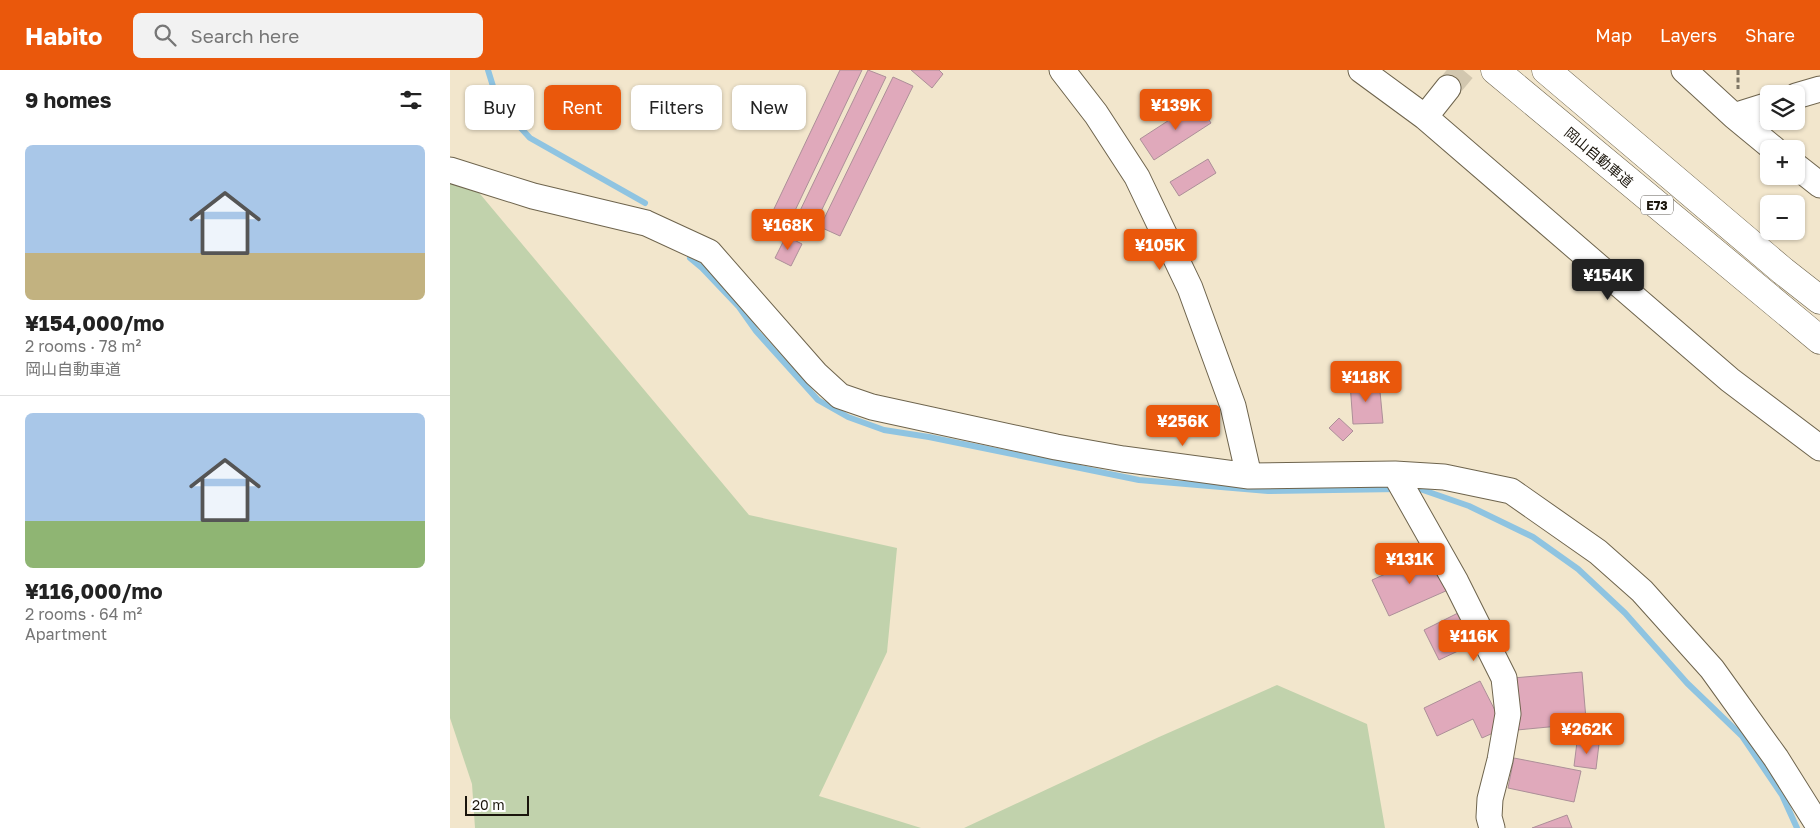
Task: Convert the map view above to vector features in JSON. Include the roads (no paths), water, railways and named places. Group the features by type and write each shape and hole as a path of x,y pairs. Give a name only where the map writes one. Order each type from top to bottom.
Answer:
{"highway":[{"name":"岡山自動車道","path":"1495,70 1820,340"},
{"name":"E73","path":"1546,70 1783,271 1820,300"},
{"path":"1569,70 1619,132"}],"street":[{"path":"1062,70 1096,114 1137,177 1190,288 1233,406 1249,476"},
{"path":"1361,70 1425,117 1730,380 1820,448"},
{"path":"1684,70 1763,140"},
{"path":"1425,117 1448,88"},
{"path":"1805,93 1820,89"},
{"path":"1734,116 1760,108"},
{"path":"450,170 533,196 646,223 709,252 816,374 840,396 872,407 1056,447 1123,459 1249,476 1401,485 1444,477 1511,491 1598,552 1642,591 1712,669 1776,758 1820,828"},
{"path":"1805,174 1820,186"},
{"path":"1401,485 1456,582 1504,678 1508,714 1500,760 1490,799 1492,828"}],"waterway":[{"path":"488,70 496,96 507,113 530,138 645,203"},
{"path":"690,258 739,307 756,331 818,400 848,417 884,430 929,437 1139,480 1268,491 1398,489"},
{"path":"1410,489 1420,489 1469,506 1533,537 1578,569 1625,613 1687,683 1742,736 1782,795 1797,828"}],"tunnel":[{"path":"1448,88 1463,70"}]}
